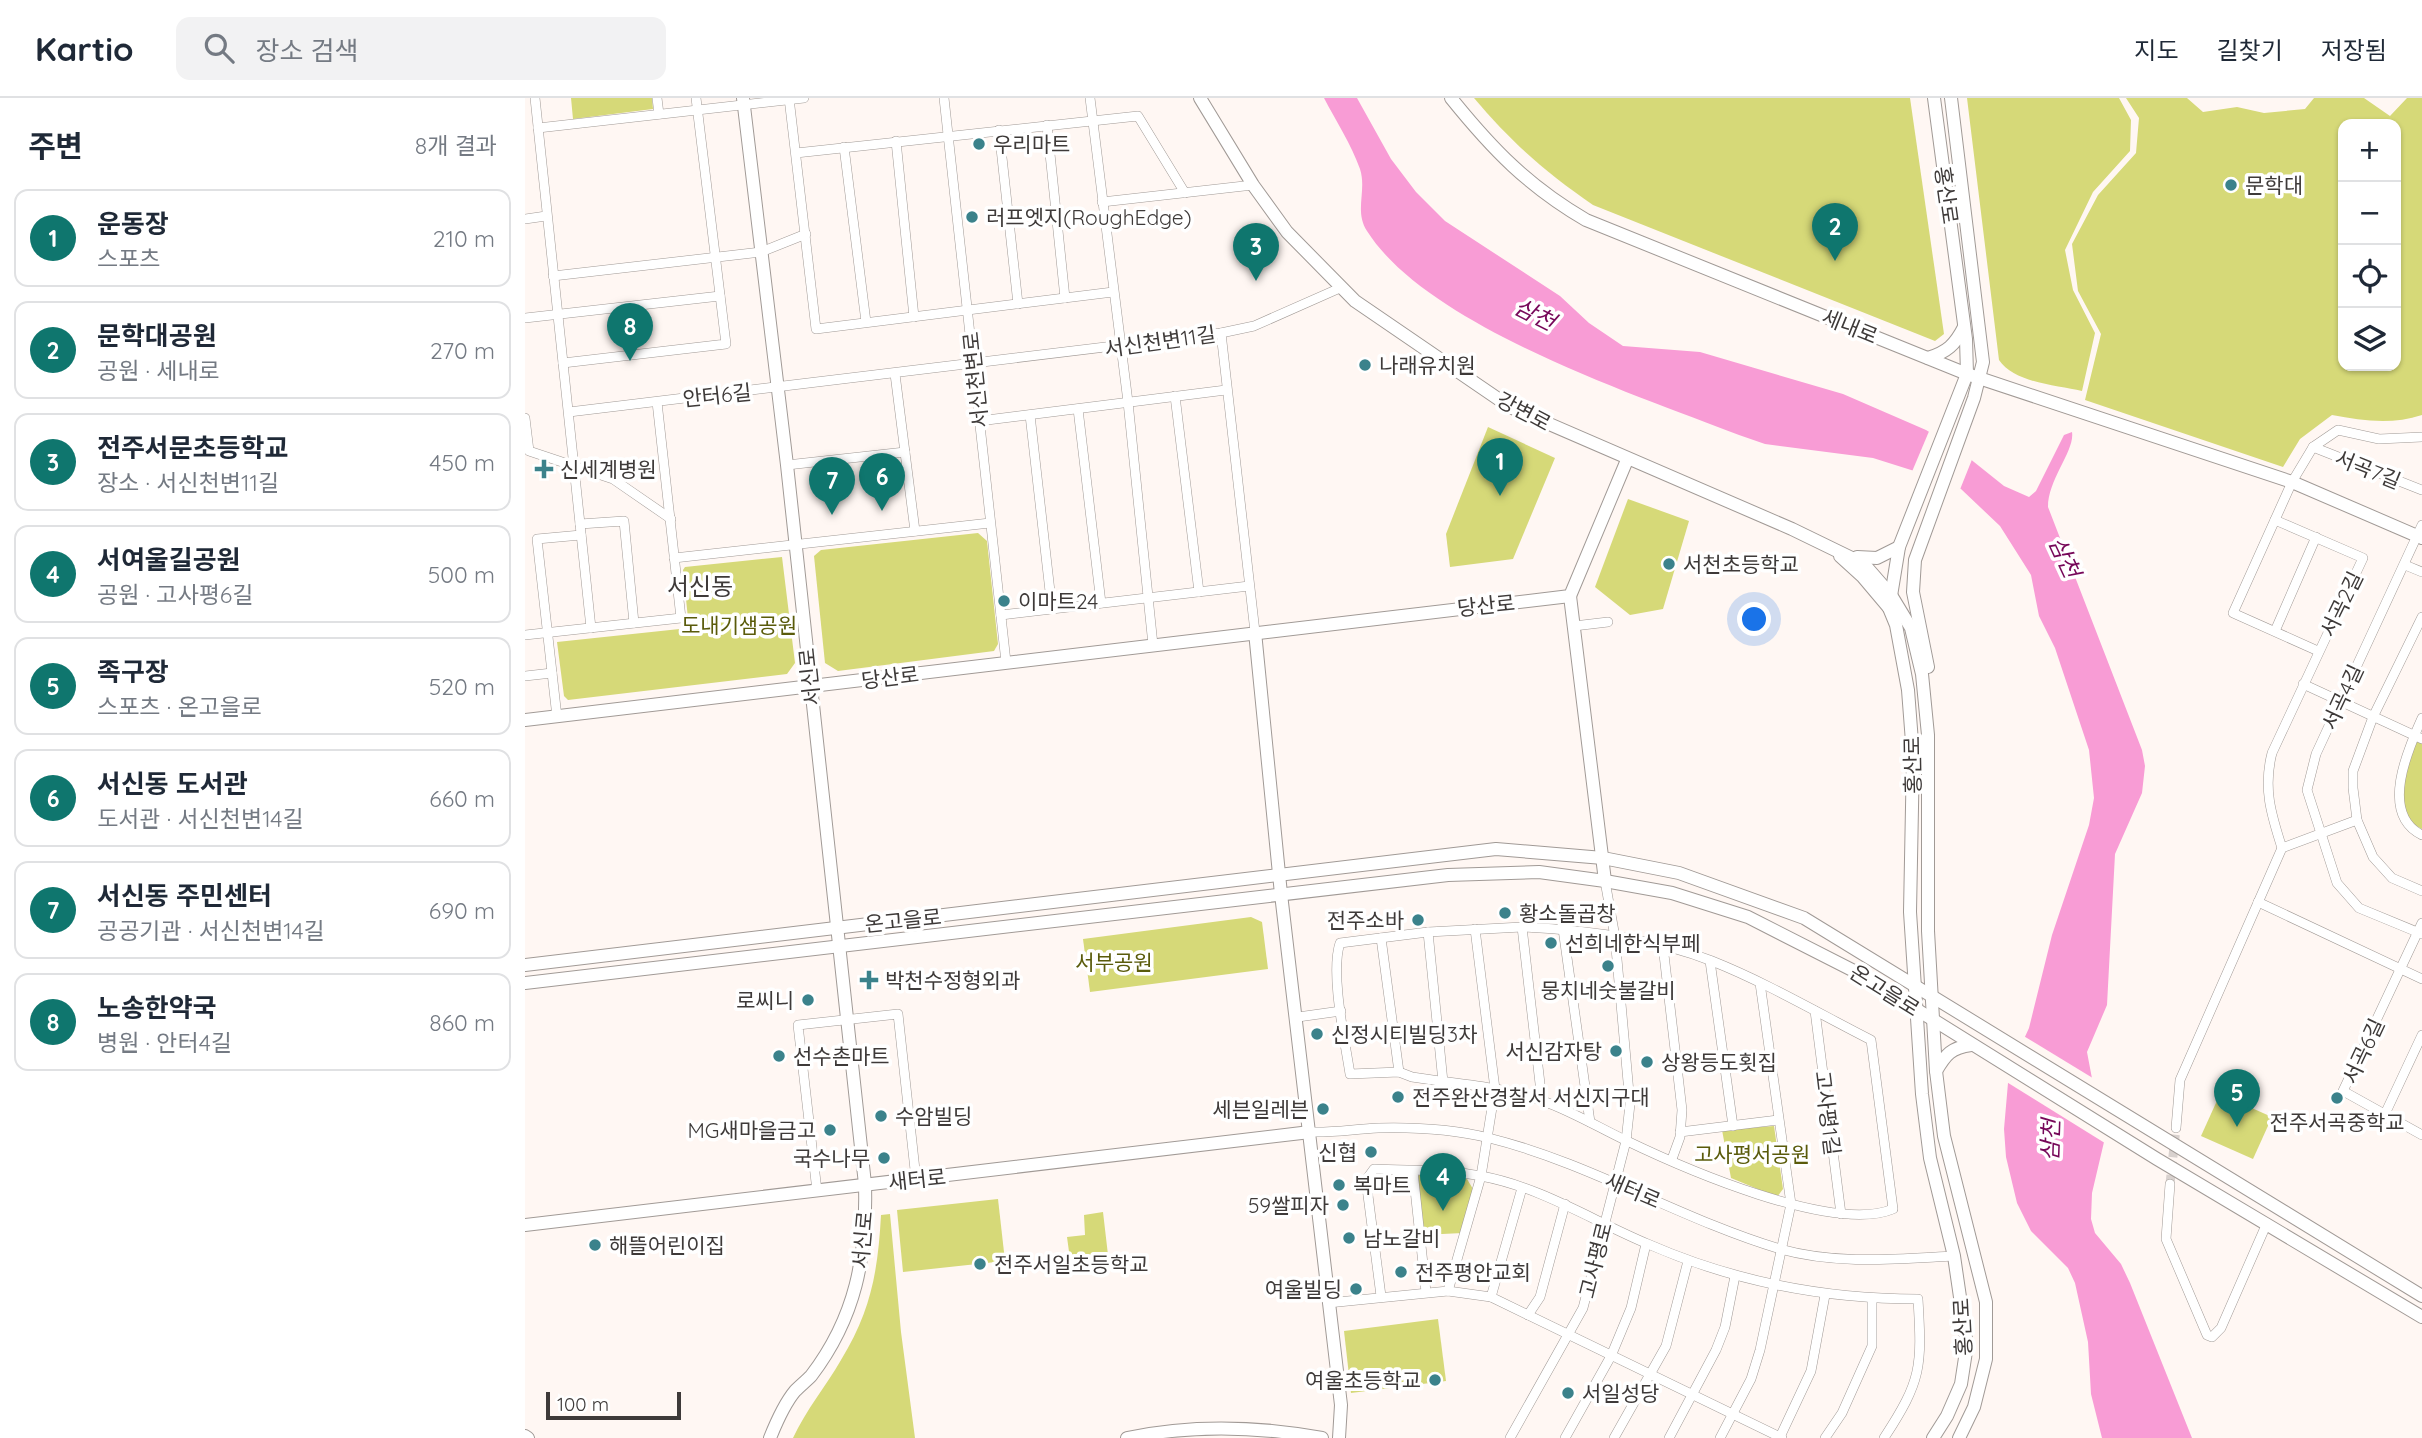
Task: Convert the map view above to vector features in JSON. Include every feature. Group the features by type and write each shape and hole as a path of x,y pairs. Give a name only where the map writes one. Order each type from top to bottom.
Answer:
{"street":[{"path":"535,98 591,628"},
{"path":"657,98 659,114"},
{"path":"563,362 726,344 696,98"},
{"path":"525,122 538,124 659,114 743,101 804,98"},
{"name":"서신천변로","path":"944,98 1006,662"},
{"path":"1090,98 1128,402 1153,645"},
{"name":"강변로","path":"1200,98 1253,186 1287,232 1340,288 1510,407 1829,546 1864,564 1911,628 1922,674"},
{"name":"세내로","path":"1451,98 1515,171 1549,198 1587,220 1974,376 2292,482 2420,533"},
{"name":"홍산로","path":"1934,98 1974,376 1974,398 1915,560 1913,592 1928,670 1922,674 1928,735 1930,997 1936,1071 1944,1136 1986,1302 1986,1359 1974,1407 1959,1438"},
{"name":"홍산로","path":"1933,1438 1947,1416 1961,1384 1967,1345 1954,1256 1930,1158 1915,1010 1910,912 1913,744 1908,690 1890,601 1899,547 1961,393 1983,362 1951,98"},
{"path":"789,99 816,329 1113,292"},
{"name":"서신로","path":"743,101 787,465 865,1185 867,1235 856,1289 828,1347 810,1377 793,1393 770,1438"},
{"path":"796,153 1138,116 1185,193"},
{"path":"1047,125 1065,298"},
{"path":"999,130 1018,304"},
{"path":"896,141 914,317"},
{"path":"844,147 866,323"},
{"path":"1102,202 1253,186"},
{"path":"525,219 546,216"},
{"path":"553,276 761,252 806,234"},
{"name":"서신천변11길","path":"895,374 1221,333 1254,326 1340,288"},
{"path":"525,317 720,296"},
{"path":"1928,358 1945,352 1957,342 1965,327"},
{"path":"1221,333 1281,894 1298,1017 1341,1405 1339,1438"},
{"path":"895,374 915,531"},
{"name":"안터6길","path":"569,412 895,374"},
{"path":"979,421 1226,390"},
{"path":"1175,396 1199,592"},
{"name":"안터6길","path":"525,635 681,618 657,402"},
{"path":"1078,409 1101,603"},
{"path":"1030,415 1052,609"},
{"path":"525,418 529,451 613,479 671,519"},
{"name":"서곡7길","path":"2292,482 2313,447 2338,430 2379,439 2422,437"},
{"name":"서곡7길","path":"2313,447 2422,490"},
{"path":"787,465 905,452"},
{"path":"1603,858 1570,596 1627,460"},
{"path":"2275,631 2316,537 2275,520 2292,482"},
{"name":"서곡2길","path":"2275,520 2233,613 2318,651"},
{"path":"580,524 624,521 634,623"},
{"path":"674,558 991,523"},
{"name":"서곡4길","path":"2420,533 2340,701 2311,767 2307,790 2337,883 2359,908 2421,930"},
{"path":"557,717 537,539 581,535"},
{"name":"서곡2길","path":"2282,848 2268,806 2267,771 2272,753 2363,558 2316,537"},
{"name":"강변로","path":"1829,546 1890,601"},
{"path":"1851,556 1877,558 1899,547"},
{"path":"2405,565 2422,572"},
{"path":"1001,615 1249,586"},
{"name":"당산로","path":"525,720 1570,596"},
{"path":"2422,617 2373,717 2353,771 2357,820 2373,857 2392,878 2422,891"},
{"path":"1574,626 1608,622"},
{"path":"525,676 552,673"},
{"path":"2303,684 2418,737"},
{"path":"2422,718 2418,737 2401,767 2400,791 2407,822 2411,830 2422,835"},
{"path":"2176,1128 2180,1080 2282,848 2357,820"},
{"name":"온고을로","path":"525,965 1496,849 1603,858 1679,873 1804,919 2422,1296"},
{"name":"고사평로","path":"1510,1438 1583,1308 1626,1141 1630,1104 1615,937 1603,858"},
{"name":"온고을로","path":"525,983 1448,875 1539,872 1605,881 1672,893 1748,918 1831,957 2157,1159 2420,1312"},
{"path":"2258,902 2422,979"},
{"path":"1522,927 1542,1101"},
{"path":"1522,927 1563,929 1615,937 1663,946 1710,961 1760,983 1871,1040 1893,1209 1878,1215 1842,1214 1791,1204 1626,1141 1542,1101 1495,1089 1443,1082 1399,1072 1350,1074 1336,953 1340,943 1428,932 1522,927"},
{"path":"1448,1291 1481,1176 1495,1089 1475,929"},
{"path":"1563,929 1590,1122"},
{"name":"서곡6길","path":"2421,930 2343,1091 2421,1132"},
{"path":"1428,932 1443,1082"},
{"path":"1381,939 1399,1072"},
{"path":"1663,946 1682,1110 1680,1132 1672,1159"},
{"path":"1710,961 1733,1126"},
{"path":"1720,1438 1751,1379 1760,1350 1791,1204 1760,983"},
{"path":"1298,1017 1341,1011"},
{"name":"고사평1길","path":"1815,1011 1842,1214"},
{"path":"817,1191 798,1025 847,1019 898,1014 916,1179"},
{"path":"2385,1114 2422,1035"},
{"path":"1936,1071 1945,1055 1954,1048 1971,1045"},
{"path":"1680,1132 1778,1120"},
{"name":"새터로","path":"525,1225 1310,1132 1417,1129 1447,1130 1549,1154 1734,1233 1782,1249 1870,1262 1954,1256"},
{"path":"1381,1297 1366,1180 1374,1169 1481,1176 1565,1204 1646,1244 1688,1261 1774,1287 1872,1300 1918,1299 1922,1354 1916,1382 1903,1409 1884,1438"},
{"path":"1413,1171 1426,1292"},
{"path":"2219,1195 2228,1178"},
{"path":"2170,1184 2166,1240 2207,1335 2212,1337 2221,1328 2267,1223"},
{"path":"1491,1297 1522,1188"},
{"path":"1528,1315 1540,1297 1565,1204"},
{"path":"1565,1438 1611,1356 1631,1308 1646,1244"},
{"path":"1617,1433 1672,1328 1688,1261"},
{"path":"1669,1438 1716,1350 1725,1327 1735,1276"},
{"path":"1328,1303 1448,1291 1491,1297 1781,1437 1811,1371 1825,1295"},
{"path":"1825,1438 1854,1388 1872,1346 1872,1300"},
{"path":"1127,1438 1214,1427 1267,1429 1322,1438"}],"green space":[{"path":"571,98 652,98 653,109 573,119"},
{"path":"1474,98 1910,98 1944,334 1935,341 1593,205 1529,156"},
{"path":"1967,98 2119,98 2131,120 2130,151 2093,192 2065,250 2073,290 2095,333 2082,391 2025,378 2006,368 1999,360"},
{"path":"2126,98 2187,98 2203,112 2237,107 2264,113 2305,109 2314,98 2364,98 2390,116 2407,98 2422,98 2422,415 2377,421 2332,415 2300,439 2283,467 2085,400 2101,334 2078,291 2072,244 2098,195 2136,153 2139,118"},
{"path":"1488,427 1555,458 1513,559 1450,567 1446,534"},
{"path":"1628,499 1689,521 1663,609 1630,615 1595,587"},
{"path":"978,533 987,541 998,644 994,651 838,671 825,663 814,556 821,550"},
{"name":"도내기샘공원","path":"782,557 795,663 787,674 568,700 564,696 557,642 689,628 683,570 685,567"},
{"path":"2414,737 2422,741 2422,829 2411,822 2402,800 2404,774"},
{"name":"서부공원","path":"1251,917 1262,922 1268,969 1090,992 1083,939"},
{"path":"2220,1094 2272,1117 2253,1159 2201,1136"},
{"name":"고사평서공원","path":"1774,1126 1783,1189 1777,1197 1731,1178 1722,1130"},
{"path":"1419,1175 1467,1179 1473,1189 1463,1233 1421,1235 1415,1181"},
{"path":"998,1199 1005,1261 903,1272 897,1210"},
{"path":"1103,1212 1108,1255 1070,1259 1067,1237 1085,1235 1084,1215"},
{"path":"890,1214 901,1332 915,1438 793,1438 841,1360 859,1325 875,1273 881,1215"},
{"path":"1438,1319 1446,1381 1351,1393 1344,1331"}],"water":[{"name":"삼천","path":"1324,98 1357,98 1391,159 1416,192 1445,221 1560,296 1589,323 1623,346 1700,352 1843,394 1926,430 1959,450 2004,486 2029,497 2036,491 2064,435 2072,432 2070,448 2052,486 2048,507 2142,750 2145,766 2142,793 2115,854 2107,1005 2087,1052 2104,1142 2092,1193 2091,1219 2095,1233 2121,1264 2130,1283 2192,1438 2102,1438 2091,1394 2088,1342 2075,1283 2068,1268 2031,1231 2017,1203 2006,1157 2004,1129 2008,1083 2013,1063 2029,1028 2052,935 2089,825 2094,798 2089,750 2055,648 2039,616 2031,575 2000,526 1961,489 1946,481 1873,458 1765,444 1739,435 1646,400 1537,354 1484,327 1436,297 1396,265 1367,231 1361,216 1360,169"}],"pier":[{"path":"1930,429 1973,457 1959,492 1911,474"},
{"path":"2022,1035 2096,1080 2108,1145 2005,1081"}],"tunnel":[{"path":"2170,1184 2176,1128"}],"place":[{"name":"우리마트","path":"979,144"},
{"name":"문학대","path":"2231,185"},
{"name":"러프엣지(RoughEdge)","path":"972,217"},
{"name":"문학대공원","path":"1835,261"},
{"name":"전주서문초등학교","path":"1256,281"},
{"name":"노송한약국","path":"630,361"},
{"name":"나래유치원","path":"1365,365"},
{"name":"신세계병원","path":"544,469"},
{"name":"운동장","path":"1500,496"},
{"name":"서신동 도서관","path":"882,511"},
{"name":"서신동 주민센터","path":"832,515"},
{"name":"서천초등학교","path":"1669,564"},
{"name":"이마트24","path":"1004,601"},
{"name":"황소돌곱창","path":"1505,913"},
{"name":"전주소바","path":"1418,920"},
{"name":"선희네한식부페","path":"1551,943"},
{"name":"뭉치네숫불갈비","path":"1608,966"},
{"name":"박천수정형외과","path":"869,980"},
{"name":"로씨니","path":"808,1000"},
{"name":"신정시티빌딩3차","path":"1317,1034"},
{"name":"서신감자탕","path":"1616,1051"},
{"name":"선수촌마트","path":"779,1056"},
{"name":"상왕등도횟집","path":"1647,1062"},
{"name":"전주완산경찰서 서신지구대","path":"1398,1097"},
{"name":"전주서곡중학교","path":"2337,1098"},
{"name":"세븐일레븐","path":"1323,1109"},
{"name":"수암빌딩","path":"881,1116"},
{"name":"족구장","path":"2237,1127"},
{"name":"MG새마을금고","path":"830,1130"},
{"name":"신협","path":"1371,1152"},
{"name":"국수나무","path":"884,1158"},
{"name":"복마트","path":"1339,1185"},
{"name":"59쌀피자","path":"1343,1205"},
{"name":"서여울길공원","path":"1443,1211"},
{"name":"남노갈비","path":"1349,1238"},
{"name":"해뜰어린이집","path":"595,1245"},
{"name":"전주서일초등학교","path":"980,1264"},
{"name":"전주평안교회","path":"1401,1272"},
{"name":"여울빌딩","path":"1356,1289"},
{"name":"여울초등학교","path":"1435,1380"},
{"name":"서일성당","path":"1568,1393"}],"district":[{"name":"서신동","path":"700,586"}]}
